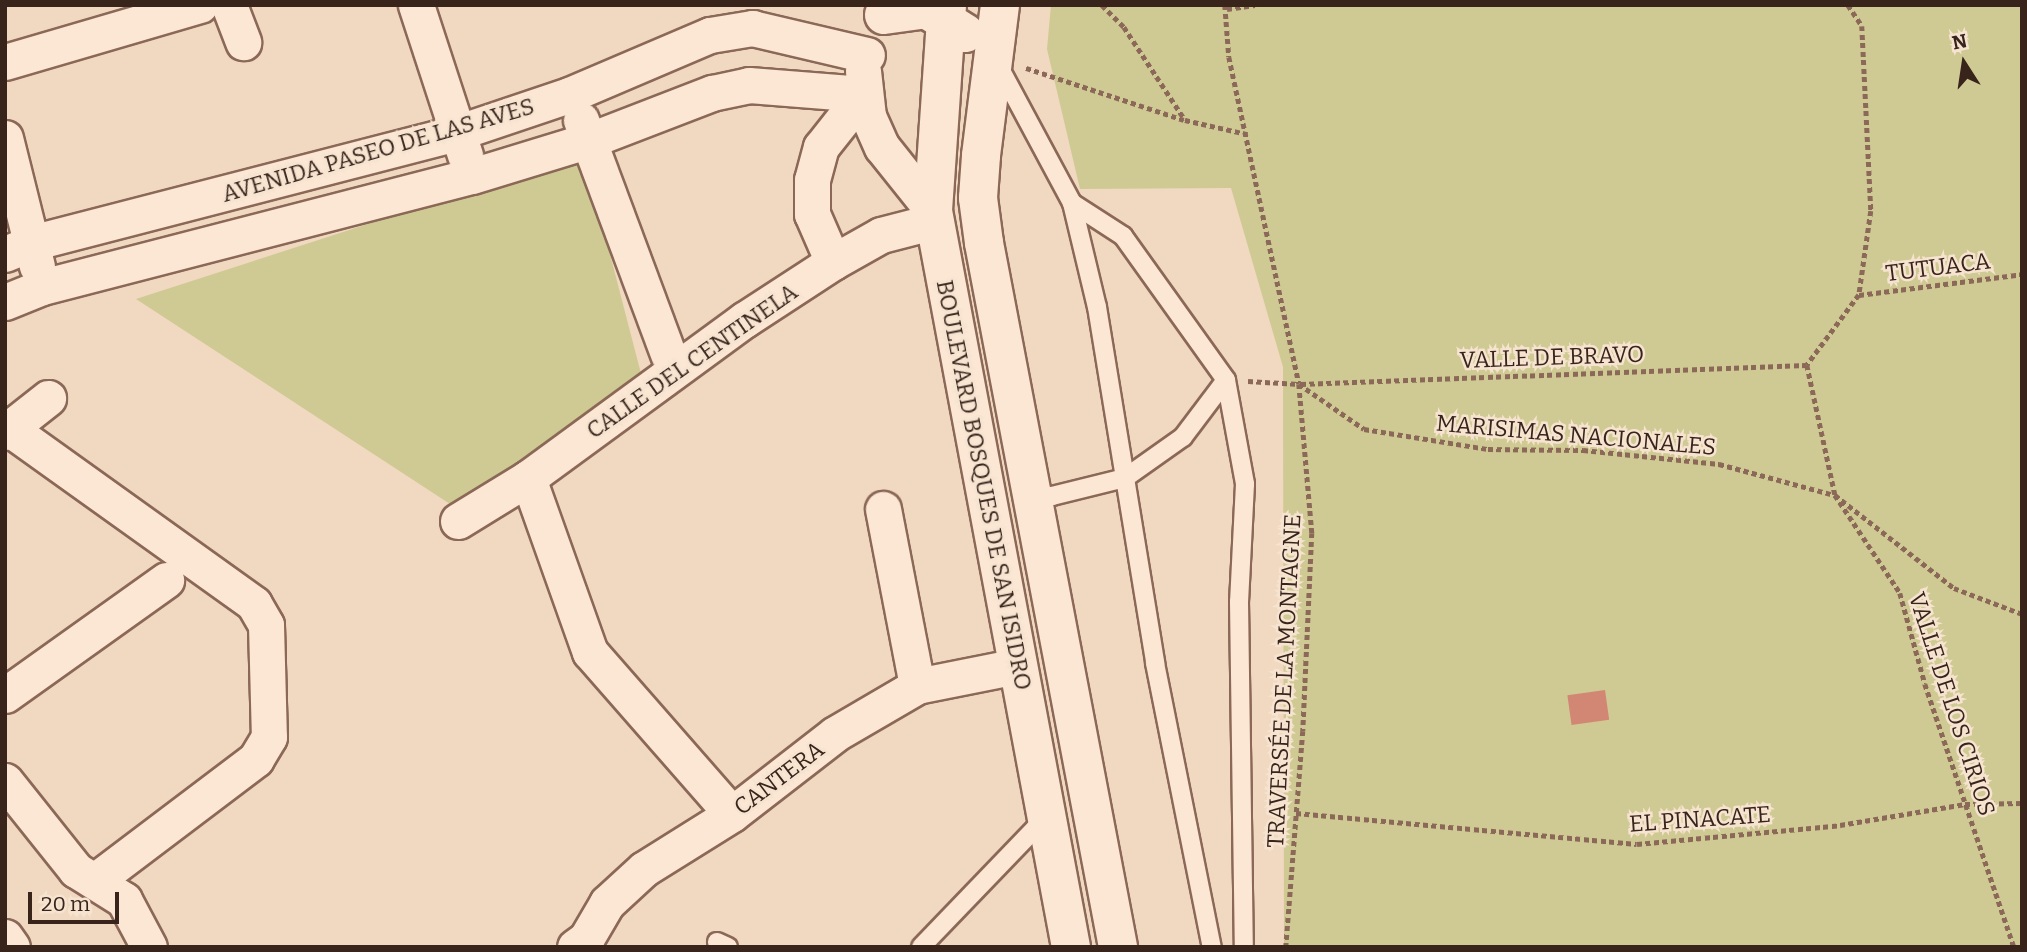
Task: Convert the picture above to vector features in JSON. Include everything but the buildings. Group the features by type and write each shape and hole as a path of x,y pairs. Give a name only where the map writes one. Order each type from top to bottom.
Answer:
{"main road":[{"name":"BOULEVARD BOSQUES DE SAN ISIDRO","path":"1000,5 978,198 1118,947"},
{"path":"886,10 926,9 947,13 993,57"},
{"name":"BOULEVARD BOSQUES DE SAN ISIDRO","path":"947,13 934,216 1071,947"}],"street":[{"path":"5,61 200,5"},
{"path":"229,5 243,42"},
{"path":"416,5 472,176"},
{"path":"886,10 867,55 863,94 882,147 934,216"},
{"name":"AVENIDA PASEO DE LAS AVES","path":"18,249 459,132 569,95 710,35 752,28 867,55"},
{"name":"AVENIDA PASEO DE LAS AVES","path":"5,302 42,287 472,176 590,140 712,93 748,85 863,94"},
{"path":"833,262 813,214 812,180 821,147 863,94"},
{"path":"569,95 590,140 668,354"},
{"path":"5,138 18,249 42,287"},
{"path":"284,178 295,222"},
{"name":"CALLE DEL CENTINELA","path":"458,521 528,478 744,320 833,262 881,235 934,216"},
{"path":"48,398 8,430 254,604 266,625 269,737 256,759 96,880"},
{"path":"528,478 590,652 732,814"},
{"path":"884,509 917,686"},
{"path":"5,695 166,580"},
{"name":"CANTERA","path":"575,947 586,939 607,903 644,869 732,814 835,734 917,686 1017,666"},
{"path":"5,781 76,870 96,880 124,901 149,947"},
{"path":"5,937 12,947"}],"lane":[{"path":"993,57 1072,203 1097,307 1157,677 1212,947"},
{"path":"1072,203 1123,236 1226,380 1245,484 1240,602 1244,947"},
{"path":"1032,495 1052,496 1125,478 1183,437 1226,380"},
{"path":"921,947 1046,817"}],"path":[{"path":"1102,5 1124,27 1185,120"},
{"path":"1226,7 1255,5"},
{"path":"1807,365 1859,295 1871,211 1862,26 1848,5"},
{"name":"TRAVERSÉE DE LA MONTAGNE","path":"1226,7 1229,57 1299,384 1312,533 1286,947"},
{"path":"993,57 1185,120 1247,134"},
{"name":"TUTUACA","path":"1859,295 2022,274"},
{"name":"VALLE DE BRAVO","path":"1299,384 1807,365"},
{"name":"VALLE DE LOS CIRIOS","path":"1807,365 1835,495 1900,593 1965,804 2014,947"},
{"path":"1226,380 1299,384"},
{"name":"MARISIMAS NACIONALES","path":"1299,384 1364,429 1488,449 1583,450 1719,464 1835,495 1954,587 2022,614"},
{"name":"EL PINACATE","path":"1296,813 1637,844 1840,825 1965,804 2022,803"}],"shaded area":[{"path":"1051,5 2022,5 2022,947 1284,947 1283,367 1231,188 1080,189 1047,49"},
{"path":"584,154 645,389 473,519 136,299"}]}
